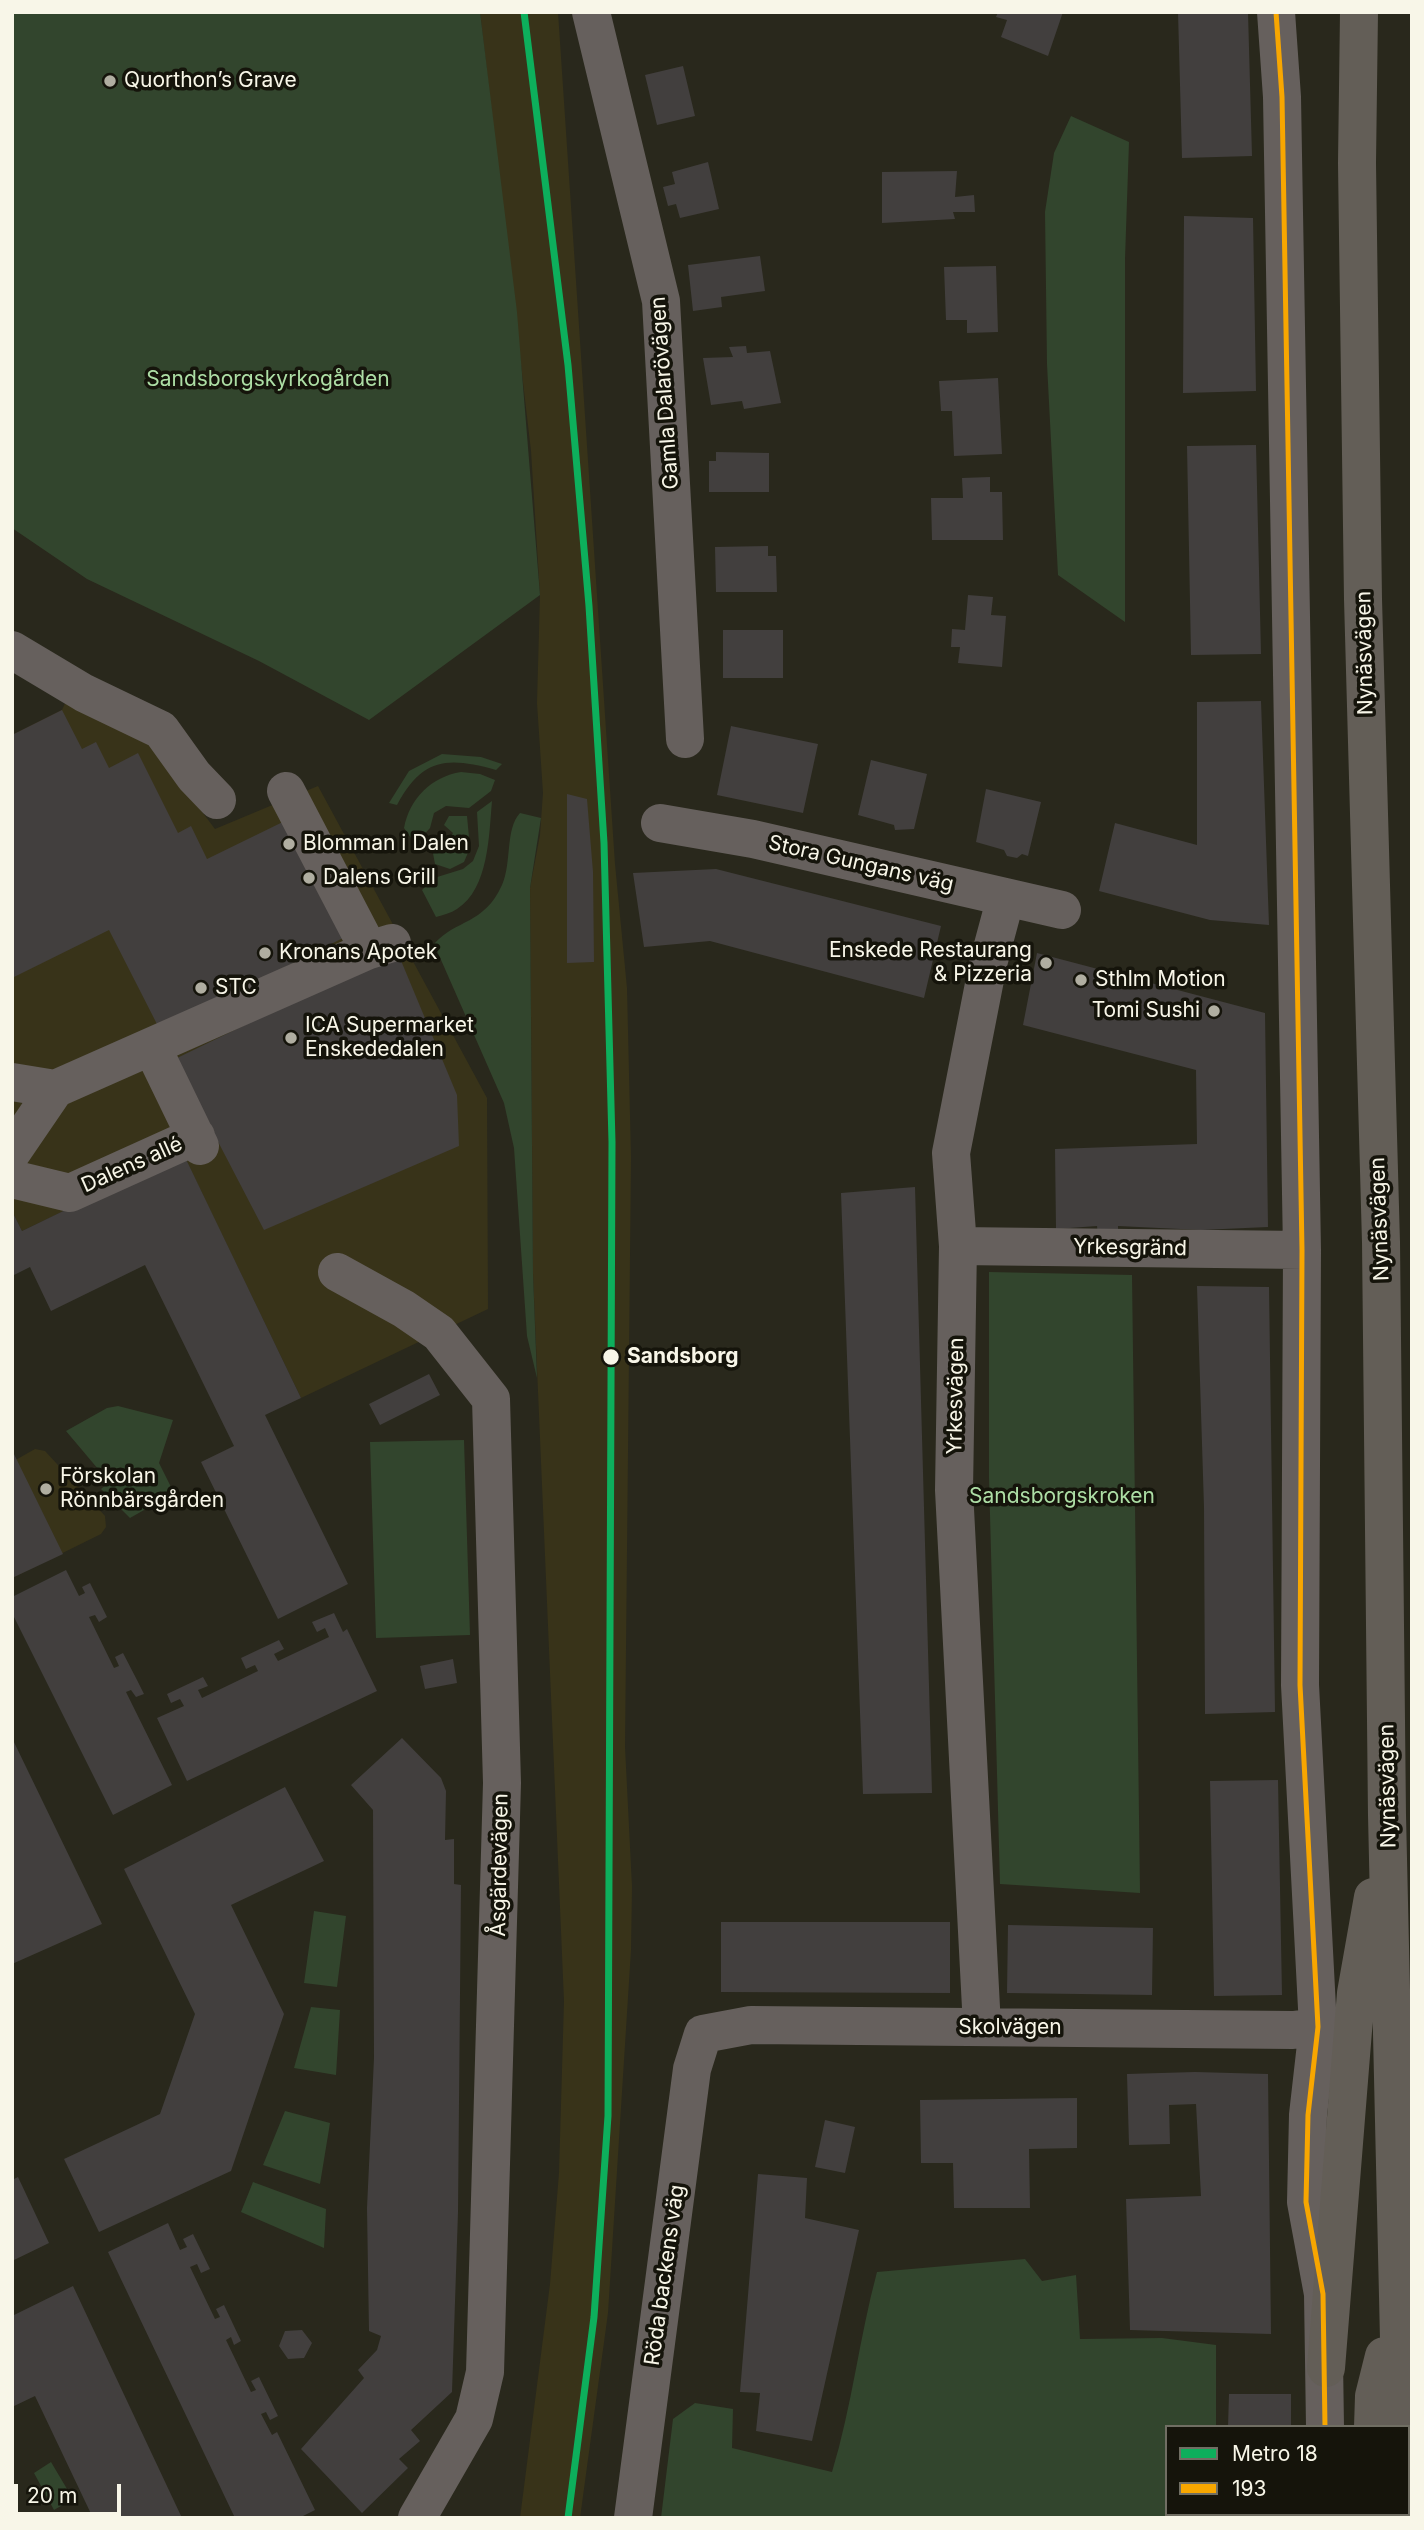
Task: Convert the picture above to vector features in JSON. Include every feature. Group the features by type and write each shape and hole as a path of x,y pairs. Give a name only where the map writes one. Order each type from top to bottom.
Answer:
{"highway":[{"name":"Nynäsvägen","path":"1359,12 1357,163 1363,585 1381,1242 1387,1815 1401,2425"},
{"path":"1326,2368 1356,1993 1387,1815"},
{"path":"1373,2425 1374,2396 1399,2300"}],"street":[{"name":"Gamla Dalarövägen","path":"591,12 661,301 685,739"},
{"path":"1276,12 1282,97 1302,1250 1300,1685 1318,2027 1308,2115 1306,2202 1323,2294 1325,2425"},
{"path":"12,650 83,693 161,730 194,776 217,800"},
{"path":"12,1152 55,1089 381,946 286,791"},
{"name":"Stora Gungans väg","path":"660,823 753,839 1062,910"},
{"name":"Yrkesvägen","path":"982,2027 954,1490 958,1246 951,1153 988,964 1006,897"},
{"name":"Dalens allé","path":"12,1179 70,1193 198,1141 152,1047"},
{"path":"12,1082 55,1089"},
{"name":"Yrkesgränd","path":"958,1246 1302,1250"},
{"name":"Åsgärdevägen","path":"337,1272 404,1309 439,1333 491,1399 502,1783 485,2372 474,2419 417,2518"},
{"name":"Skolvägen","path":"703,2034 751,2025 1293,2030 1318,2027"},
{"name":"Röda backens väg","path":"633,2518 692,2068 703,2034"}],"shaded area":[{"path":"480,12 558,12 615,864 627,988 631,1158 625,1747 632,1887 631,1950 608,2313 580,2518 520,2518 550,2284 559,2173 564,2001 533,1274 530,888 540,835 543,793 537,703 540,595 531,451"},
{"path":"67,699 150,743 215,829 318,786 487,1098 488,1309 301,1398 183,1154 22,1231 12,1211 12,735 62,710"},
{"name":"Förskolan Rönnbärsgården","path":"35,1449 45,1451 105,1516 106,1527 101,1534 12,1578 12,1462"}],"green space":[{"name":"Sandsborgskyrkogården","path":"12,12 480,12 517,312 540,595 369,720 259,661 87,579 12,528"},
{"path":"1071,116 1129,142 1125,259 1125,622 1058,575 1047,364 1045,212 1054,153"},
{"path":"442,754 481,757 502,764 496,770 464,763 438,765 417,777 397,805 389,803 409,771"},
{"path":"461,772 480,774 495,780 491,791 469,808 446,806 434,813 430,828 421,838 411,838 404,828 417,798 431,784"},
{"path":"492,801 488,844 476,888 468,900 457,909 436,917 422,890 434,878 463,869 473,861 479,846 477,812"},
{"path":"520,813 541,818 530,888 533,1274 537,1378 527,1336 514,1148 504,1103 434,944 451,930 478,915 495,898 505,876 512,828"},
{"path":"449,816 467,816 470,848 464,862 450,869 435,864 432,848 436,839 447,842 453,833 444,825"},
{"name":"Sandsborgskroken","path":"989,1272 1132,1275 1140,1893 1000,1884 989,1478"},
{"path":"118,1406 173,1420 159,1463 174,1493 130,1518 101,1489 109,1482 66,1431 107,1408"},
{"path":"464,1440 470,1635 376,1638 370,1442"},
{"path":"314,1911 346,1916 337,1987 304,1983"},
{"path":"311,2007 340,2010 336,2075 294,2068"},
{"path":"285,2111 330,2123 320,2184 263,2165"},
{"path":"253,2182 326,2209 324,2248 241,2212"},
{"path":"1025,2259 1042,2281 1076,2275 1080,2339 1162,2338 1216,2345 1216,2425 1165,2425 1165,2516 1216,2518 661,2518 673,2419 695,2403 733,2409 732,2448 832,2472 877,2272"},
{"path":"51,2462 73,2499 54,2510 34,2473"}],"building":[{"path":"998,12 1063,12 1048,56 1001,37 1007,20 996,17"},
{"path":"1178,12 1248,12 1252,156 1182,158"},
{"path":"683,66 695,116 657,125 645,75"},
{"path":"708,162 719,209 680,218 676,204 668,206 663,187 675,184 672,172"},
{"path":"957,171 955,197 974,195 975,212 953,212 955,219 882,223 882,172"},
{"path":"1184,216 1253,218 1256,391 1183,393"},
{"path":"760,256 765,291 721,297 722,307 693,311 688,265"},
{"path":"996,266 998,332 967,333 967,320 946,320 944,267"},
{"path":"746,346 747,353 770,351 781,403 744,409 742,401 711,405 703,358 733,357 729,347"},
{"path":"998,378 1002,454 954,456 952,411 941,411 939,381"},
{"path":"1256,445 1261,654 1191,655 1187,446"},
{"path":"716,452 769,453 769,492 709,492 709,461 716,461"},
{"path":"990,477 990,492 1002,492 1003,540 932,540 931,498 963,498 962,478"},
{"path":"768,546 768,556 776,556 777,592 716,592 715,547"},
{"path":"968,595 993,597 991,615 1006,616 1002,667 958,663 960,647 951,647 952,629 965,630"},
{"path":"723,630 783,630 783,678 723,678"},
{"path":"1261,701 1269,925 1210,920 1099,891 1115,823 1197,845 1197,702"},
{"path":"62,710 82,749 96,742 109,768 138,753 178,833 191,826 207,859 293,817 351,934 160,1030 109,930 12,978 12,735"},
{"path":"731,726 818,744 803,813 717,795"},
{"path":"871,760 927,774 914,829 895,830 894,825 858,815"},
{"path":"986,789 1041,802 1028,856 1007,856 1004,850 976,842"},
{"path":"567,794 587,799 593,872 594,962 567,963"},
{"path":"716,869 941,926 924,998 710,941 644,947 633,873"},
{"path":"397,951 457,1095 459,1146 264,1230 175,1059"},
{"path":"1037,953 1265,1013 1268,1227 1201,1230 1118,1226 1118,1235 1098,1236 1097,1226 1056,1229 1055,1149 1197,1144 1196,1070 1023,1025"},
{"path":"183,1153 301,1398 265,1415 348,1584 278,1619 201,1462 234,1446 145,1265 51,1311 30,1267 12,1276 12,1211 22,1231"},
{"path":"915,1187 932,1793 863,1794 841,1193"},
{"path":"1197,1286 1269,1287 1275,1712 1205,1714 1204,1507"},
{"path":"429,1374 440,1395 380,1425 369,1404"},
{"path":"12,1450 63,1554 12,1578"},
{"path":"66,1570 79,1596 85,1593 82,1587 90,1583 107,1617 99,1622 95,1615 89,1617 114,1668 119,1666 115,1657 123,1653 144,1694 136,1697 131,1690 126,1692 172,1785 113,1815 12,1613 12,1597"},
{"path":"334,1613 343,1632 347,1629 377,1691 187,1781 157,1718 184,1706 180,1699 171,1703 167,1694 203,1677 208,1686 198,1690 202,1698 258,1671 255,1665 246,1669 241,1658 279,1640 284,1649 274,1654 278,1661 329,1637 325,1628 317,1632 312,1622"},
{"path":"453,1659 457,1683 425,1689 420,1666"},
{"path":"12,1738 102,1924 12,1964"},
{"path":"402,1738 441,1778 446,1791 445,1840 454,1839 454,1884 461,1885 458,2212 452,2392 411,2430 420,2441 399,2459 408,2468 362,2513 301,2449 364,2378 358,2370 377,2350 381,2336 369,2331 367,2208 374,2058 373,1810 351,1785"},
{"path":"1278,1780 1282,1995 1214,1996 1210,1781"},
{"path":"285,1787 324,1861 231,1905 284,2014 231,2171 99,2232 64,2159 160,2114 195,2014 124,1869"},
{"path":"721,1922 950,1922 950,1993 721,1992"},
{"path":"1008,1925 1153,1928 1152,1995 1007,1993"},
{"path":"1127,2074 1268,2074 1271,2334 1130,2330 1126,2199 1201,2196 1196,2104 1169,2105 1170,2144 1129,2145"},
{"path":"1077,2098 1077,2148 1029,2149 1030,2208 954,2208 953,2163 921,2163 920,2100"},
{"path":"825,2120 855,2127 845,2173 815,2167"},
{"path":"758,2174 807,2178 805,2218 859,2230 812,2441 756,2431 760,2393 740,2392"},
{"path":"18,2177 49,2243 12,2261 12,2180"},
{"path":"168,2223 180,2250 187,2247 183,2239 193,2234 210,2269 201,2273 197,2264 190,2267 215,2319 220,2317 216,2309 224,2305 241,2341 234,2345 231,2337 226,2340 251,2392 256,2390 251,2381 259,2377 278,2416 270,2420 266,2412 261,2414 272,2435 277,2432 315,2510 299,2518 235,2518 108,2252"},
{"path":"73,2286 182,2518 93,2518 35,2396 12,2407 12,2316"},
{"path":"302,2330 312,2343 304,2358 288,2359 279,2346 285,2331"},
{"path":"1229,2394 1291,2394 1291,2425 1228,2425"},
{"path":"1230,2516 1292,2516 1292,2518"}],"metro line":[{"name":"18","path":"524,12 568,365 589,606 604,843 612,1142 608,2116 594,2317 568,2518"}],"transit line":[{"name":"193","path":"1276,12 1282,97 1302,1250 1300,1685 1318,2027 1308,2115 1306,2202 1323,2294 1325,2425"}],"place":[{"name":"Quorthon’s Grave","path":"110,81"},
{"name":"Blomman i Dalen","path":"289,844"},
{"name":"Dalens Grill","path":"309,878"},
{"name":"Kronans Apotek","path":"265,953"},
{"name":"Enskede Restaurang & Pizzeria","path":"1046,963"},
{"name":"Sthlm Motion","path":"1081,980"},
{"name":"STC","path":"201,988"},
{"name":"Tomi Sushi","path":"1214,1011"},
{"name":"ICA Supermarket Enskededalen","path":"291,1038"},
{"name":"Sandsborg","path":"611,1357"},
{"name":"Förskolan Rönnbärsgården","path":"46,1489"}]}
